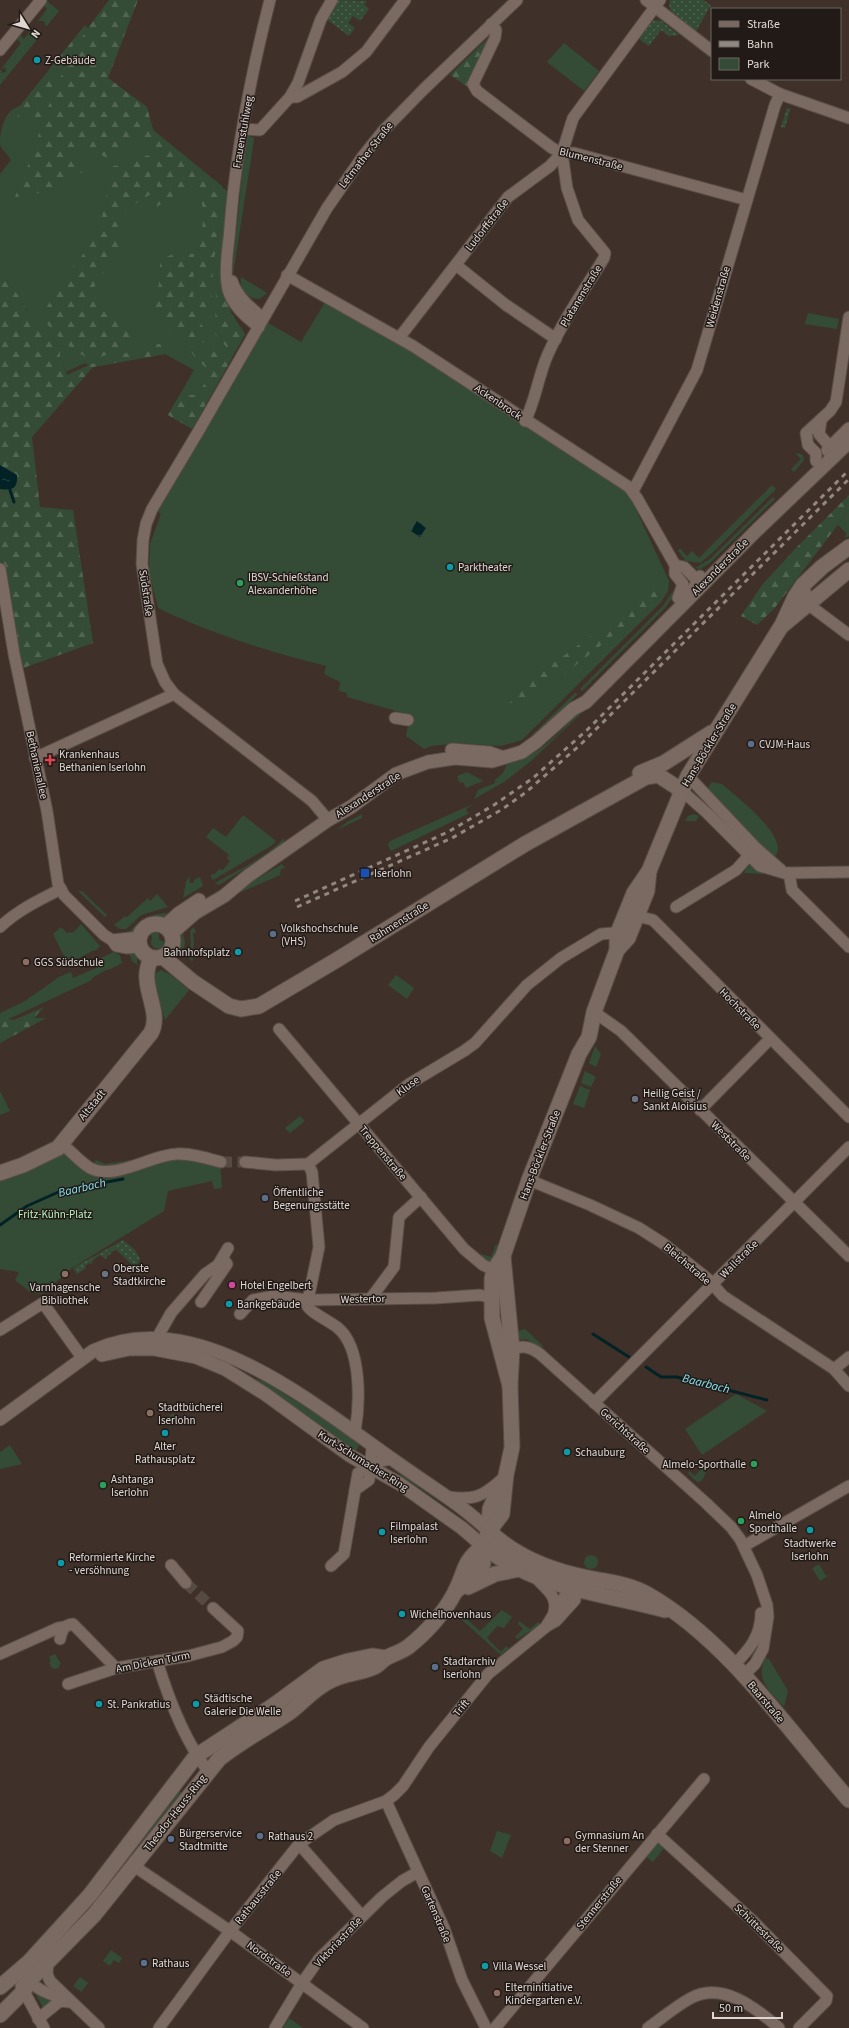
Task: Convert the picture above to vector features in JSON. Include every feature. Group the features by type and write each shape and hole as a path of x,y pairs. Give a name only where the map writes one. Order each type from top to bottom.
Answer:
{"main road":[{"name":"Hans-Böckler-Straße","path":"618,950 617,934 632,912 688,776 782,625 791,604 803,585 822,567 849,547"},
{"name":"Hans-Böckler-Straße","path":"782,625 796,615 819,579 849,554"},
{"path":"808,598 814,590 849,562"},
{"name":"Hans-Böckler-Straße","path":"808,598 849,570"},
{"name":"Rahmenstraße","path":"590,807 620,783 669,760 715,731"},
{"path":"656,766 673,768 688,776"},
{"name":"Rahmenstraße","path":"151,950 192,972 205,990 222,1002 236,1008 246,1009 263,1004 525,844 590,807 646,778 658,776 681,790"},
{"name":"Hans-Böckler-Straße","path":"510,1386 492,1318 492,1279 494,1270 503,1256 529,1180 578,1054 590,1037 594,1012 618,950 628,938 632,912"},
{"path":"159,924 168,930 173,942 151,950 143,929 151,925 159,924"},
{"name":"Altstadt","path":"1,1173 45,1155 62,1144 151,1033 154,1024 152,1013 139,980 139,967 151,950"},
{"name":"Hans-Böckler-Straße","path":"489,1531 502,1514 506,1475 512,1447 510,1386 512,1349 503,1256"},
{"name":"Hans-Böckler-Straße","path":"489,1531 490,1509 506,1475"},
{"name":"Theodor-Heuss-Ring","path":"456,1591 477,1574 483,1564 483,1546 489,1531"},
{"name":"Baarstraße","path":"489,1531 505,1545 550,1568 586,1578 625,1586 644,1593 660,1602 702,1634 739,1670 849,1800"},
{"name":"Theodor-Heuss-Ring","path":"0,2015 89,1921 208,1771 232,1748 250,1739 291,1711 312,1692 328,1682 345,1674 375,1667 386,1658 407,1647 442,1611 456,1591 464,1568 470,1557 483,1546"},
{"name":"Baarstraße","path":"483,1546 499,1559 555,1585 620,1598 674,1613"},
{"path":"456,1591 495,1574 520,1570"},
{"name":"Theodor-Heuss-Ring","path":"0,1988 90,1895 196,1756 274,1705 323,1669 348,1661 372,1656 386,1658"}],"street":[{"path":"0,50 41,0"},
{"name":"Frauenstuhlweg","path":"261,323 244,316 237,308 227,285 227,265 233,195 243,129 256,58 270,0"},
{"path":"243,129 260,130 290,97 298,83 321,20 332,0"},
{"path":"290,97 297,97 342,72 366,52 404,0"},
{"name":"Letmather Straße","path":"261,323 331,200 368,150 418,95 517,0"},
{"path":"646,0 658,4 711,50"},
{"name":"Ludorffstraße","path":"399,338 508,197 550,166 562,153 573,118 658,4"},
{"name":"Blumenstraße","path":"491,24 496,30 495,38 473,84 477,91 552,148 562,153 574,153 747,200"},
{"path":"753,80 780,94 849,118"},
{"name":"Weidenstraße","path":"632,491 697,370 775,105 780,94"},
{"name":"Platanenstraße","path":"525,421 532,409 542,370 556,339 605,253 578,220 567,188 562,153"},
{"path":"456,266 506,304 556,339"},
{"name":"Ackenbrock","path":"287,275 399,338 632,491 675,565 684,567 694,583"},
{"path":"849,317 836,402 830,411 806,433 808,445 821,459 849,429"},
{"name":"Südstraße","path":"261,323 152,509 146,524 143,540 142,564 155,657 160,673 174,694 312,801 328,820"},
{"path":"821,420 819,434 830,448"},
{"name":"Alexanderstraße","path":"572,709 579,696 821,459 848,443"},
{"name":"Alexanderstraße","path":"168,930 224,896 248,876 328,820 347,801 377,778 419,756 430,752 454,750 493,753 501,757 522,752 536,742 572,709 586,702 694,583 790,499 821,459"},
{"name":"Bethanienallee","path":"0,569 14,654 50,826 56,875 60,889"},
{"path":"808,598 819,615 849,635"},
{"path":"35,758 174,694"},
{"path":"395,718 408,720"},
{"path":"688,776 752,852"},
{"path":"681,790 752,852 787,873 849,872"},
{"path":"676,907 736,870 752,852"},
{"path":"787,873 792,890 849,947"},
{"path":"0,927 10,917 27,906 60,889 100,931 112,940 151,950"},
{"name":"Hochstraße","path":"632,912 652,920 849,1118"},
{"name":"Kluse","path":"308,1164 360,1125 409,1084 475,1043 527,985 561,958 601,934 617,934"},
{"name":"Weststraße","path":"594,1012 621,1031 849,1256"},
{"name":"Treppenstraße","path":"279,1029 464,1249 483,1265 494,1270"},
{"path":"700,1110 770,1039"},
{"path":"62,1144 89,1168 101,1171 126,1168 175,1154 205,1157 221,1162"},
{"name":"Wallstraße","path":"594,1403 795,1203 849,1147"},
{"path":"246,1162 276,1165 308,1164 312,1172 319,1247 307,1308 340,1329 353,1351 357,1383 357,1418 354,1432"},
{"name":"Bleichstraße","path":"529,1180 590,1205 639,1228 664,1244 713,1285 723,1296 834,1369 849,1386"},
{"path":"371,1298 394,1267 399,1217 421,1197"},
{"path":"156,1338 171,1312 205,1274 218,1265 223,1259 228,1248"},
{"path":"201,1302 227,1264 223,1259"},
{"name":"Westertor","path":"240,1314 253,1300 274,1296 308,1300 436,1298 480,1295 492,1302"},
{"path":"492,1302 506,1343 512,1349"},
{"path":"0,1330 43,1303 83,1359"},
{"name":"Kurt-Schumacher-Ring","path":"0,1419 93,1351 116,1342 156,1338 201,1346 249,1366 268,1376 354,1432 449,1498 471,1514 489,1531"},
{"name":"Gerichtstraße","path":"512,1349 521,1346 530,1347 540,1354 731,1527 744,1546 757,1575 762,1595 758,1632 739,1670"},
{"name":"Kurt-Schumacher-Ring","path":"83,1359 129,1349 154,1349 196,1357 213,1363 241,1378 330,1442 418,1496 483,1546"},
{"path":"834,1369 849,1357"},
{"path":"241,1378 249,1366"},
{"path":"331,1566 344,1554 356,1490 369,1480 369,1467 372,1448 370,1443"},
{"path":"369,1467 380,1461 392,1459"},
{"path":"449,1498 475,1498 492,1488 506,1475"},
{"path":"744,1546 849,1486"},
{"path":"171,1565 186,1583"},
{"path":"534,1576 556,1601 554,1612"},
{"name":"Trift","path":"547,1626 564,1597 575,1590 586,1578"},
{"name":"Trift","path":"386,1800 403,1786 429,1747 488,1674 547,1626 556,1621 575,1600 575,1590"},
{"name":"Am Dicken Turm","path":"68,1684 116,1668 188,1656 222,1647 237,1637 238,1631 213,1608"},
{"path":"60,1638 64,1628 68,1624 73,1624 78,1627 116,1668"},
{"path":"0,1654 58,1628 64,1628"},
{"path":"157,1661 188,1740 196,1756 208,1771"},
{"name":"Stennerstraße","path":"495,2028 704,1779"},
{"name":"Rathausstraße","path":"159,2028 230,1931 299,1844 334,1820 386,1800"},
{"name":"Gartenstraße","path":"386,1800 444,1928 462,1980 486,2028"},
{"name":"Schüttestraße","path":"657,1834 752,1920 827,1996 826,2001 799,2028"},
{"path":"299,1844 362,1916"},
{"name":"Nordstraße","path":"134,1866 230,1931 362,2028"},
{"name":"Viktoriastraße","path":"275,2028 302,1983 319,1959 362,1916 402,1881 418,1872"},
{"path":"48,1963 47,1974 50,1981 70,2002 99,2028"},
{"path":"15,1974 26,1986 41,2023 60,2001 70,2002"},
{"path":"26,1986 41,1990 70,2002"},
{"path":"648,2028 691,1998 706,1992 722,1992 737,1998 779,2028"}],"green space":[{"path":"109,0 138,0 108,78 147,107 153,130 222,186 212,282 211,329 198,304 199,250 204,213 201,200 196,193 187,190 169,198 157,207 157,149 149,139 140,135 107,158 79,143 72,158 90,168 54,189 14,199 26,171 52,96 72,53"},
{"path":"336,0 367,1 364,5 369,9 360,21 353,16 348,23 355,28 349,36 325,18"},
{"path":"670,0 703,0 711,5 696,31 673,14 669,5"},
{"path":"47,1 59,11 46,27 44,21 38,21 47,9 43,5"},
{"path":"652,21 661,21 679,35 669,36 661,30 649,46 639,39"},
{"path":"85,25 89,29 72,53 147,107 153,130 228,192 223,288 231,313 245,334 192,429 168,415 194,370 165,354 93,367 85,363 66,372 60,357 60,347 34,322 18,295 0,273 0,174 11,160 0,144 4,121 11,111 20,106"},
{"path":"32,29 40,36 0,85 0,70 2,70 1,73 6,72 5,67 3,69 2,68 21,43 17,39 20,35 24,39"},
{"path":"82,29 57,75 39,123 17,120 20,106"},
{"path":"488,38 468,87 450,75"},
{"path":"564,43 599,71 584,91 547,62"},
{"path":"787,108 790,109 785,128 781,127"},
{"path":"248,136 253,137 254,140 233,274 232,271 246,139"},
{"path":"142,155 150,156 151,194 131,207 119,221 118,229 121,248 114,260 96,283 92,294 106,314 118,322 132,328 139,334 133,347 90,360 63,342 41,317 63,279 89,247 100,226 113,166 124,165"},
{"path":"173,254 194,254 193,306 203,327 218,345 176,338 157,317 154,310 160,278 160,260"},
{"path":"0,273 18,295 34,322 60,347 60,357 67,375 89,365 154,344 160,344 165,354 93,367 32,437 40,507 73,510 93,643 12,672 0,604"},
{"path":"241,277 267,293 260,299 255,299 247,295 241,286"},
{"path":"223,288 231,313 245,334 235,352 229,350 215,334 216,290"},
{"path":"327,299 376,327 626,488 669,581 668,591 661,602 522,740 501,746 459,743 431,746 424,749 406,736 410,715 347,697 347,693 339,691 340,682 324,674 326,666 219,634 158,608 149,572 150,544 161,514 155,509 263,320 301,342"},
{"path":"808,313 839,319 837,329 805,324"},
{"path":"186,344 225,353 232,358 192,429 168,415 180,395 195,395 210,378 210,372 194,356"},
{"path":"798,453 803,455 804,460 794,472 791,469 801,459 796,454"},
{"path":"772,485 776,489 711,554 700,563 686,561 678,551 680,548 687,556 692,551 699,558"},
{"path":"849,495 849,510 774,609 757,625 741,616 762,585 795,549"},
{"path":"773,497 775,499 710,563 700,569 695,568 710,559"},
{"path":"849,510 849,536 846,538 845,536 847,534 838,525"},
{"path":"661,587 665,588 663,593 607,641 557,679 513,703 497,704 653,591"},
{"path":"674,589 671,600 664,609 582,691 580,689 663,606"},
{"path":"575,693 578,694 534,737 532,735"},
{"path":"587,704 588,707 531,761 504,782 474,799 478,790 495,783 495,780 503,773 507,764 531,755 541,748"},
{"path":"467,772 483,781 466,788 463,782 460,783 457,776"},
{"path":"712,782 722,784 749,807 769,829 776,840 778,850 774,858 707,789"},
{"path":"473,804 466,809 468,814 391,851 388,845 390,841"},
{"path":"362,814 362,818 337,830 347,822"},
{"path":"694,814 699,816 696,821 685,821 688,816"},
{"path":"243,815 276,841 271,846 213,880 210,875 215,874 219,869 223,870 230,861 227,858 229,855 206,837 213,828 226,837"},
{"path":"284,838 284,844 219,885 215,883 260,858"},
{"path":"282,864 285,868 281,869 280,875 216,903"},
{"path":"751,864 766,874 744,873 746,868"},
{"path":"189,876 190,883 193,883 195,879 200,877 203,886 183,898 186,882"},
{"path":"78,891 82,891 107,915 105,917"},
{"path":"157,894 168,907 141,915 126,929 120,929 114,925 125,916 127,917 148,898 150,901"},
{"path":"165,913 171,916 147,923 133,933 128,934 135,925 144,919 153,915"},
{"path":"81,924 100,946 95,951 94,950 68,964 53,934 61,927 67,933 74,932"},
{"path":"194,927 196,933 193,933 194,944 191,955 194,957 192,962 188,956 191,944 190,931"},
{"path":"182,929 185,943 182,956 179,953 177,942 178,936"},
{"path":"154,932 159,933 159,939 165,943 164,946 159,949 154,948 151,944 152,936 150,934"},
{"path":"128,951 137,955 137,965 132,961"},
{"path":"113,952 120,955 122,963 92,978 92,980 0,1023 0,1013 25,1001 59,977 71,972 73,978 96,968 93,962"},
{"path":"161,970 171,975 189,990 165,1020 154,981 154,974"},
{"path":"396,975 414,988 407,999 388,985"},
{"path":"44,1007 34,1018 46,1018 0,1043 0,1018 14,1020"},
{"path":"595,1046 601,1054 596,1067 589,1063"},
{"path":"585,1071 596,1077 591,1087 581,1083"},
{"path":"580,1086 590,1090 584,1108 573,1104"},
{"path":"0,1091 10,1111 0,1115"},
{"path":"300,1116 305,1121 290,1133 285,1128"},
{"name":"Fritz-Kühn-Platz","path":"63,1147 101,1174 175,1155 220,1162 222,1188 214,1189 212,1181 168,1191 164,1211 72,1268 42,1294 30,1292 15,1280 19,1272 0,1269 0,1180"},
{"path":"139,1159 116,1165 105,1166 93,1164 96,1160 105,1164"},
{"path":"123,1240 135,1250 140,1259 136,1268 115,1249 105,1259 100,1255 94,1259 91,1264 89,1263 85,1266 86,1268 77,1274 73,1268"},
{"path":"496,1244 499,1246 491,1261 487,1262 480,1257 481,1254 491,1257"},
{"path":"525,1329 543,1346 541,1348 526,1339 521,1340 518,1337 519,1331"},
{"path":"252,1378 264,1381 355,1439 360,1444 356,1451 251,1380"},
{"path":"736,1394 767,1411 702,1455 685,1429"},
{"path":"173,1413 178,1419 169,1426 165,1420"},
{"path":"10,1445 22,1464 0,1469 0,1452"},
{"path":"699,1461 704,1461 706,1469 702,1480 697,1482 688,1473 689,1471 695,1476 702,1468 697,1464"},
{"path":"401,1474 445,1504 465,1513 463,1517 400,1475"},
{"path":"588,1555 594,1555 598,1559 598,1565 594,1569 588,1569 584,1565 584,1559"},
{"path":"819,1564 826,1576 832,1573 820,1581 812,1568"},
{"path":"502,1610 512,1617 504,1628 497,1626 487,1638 501,1652 506,1646 509,1648 501,1655 460,1618 462,1615 480,1631"},
{"path":"519,1621 530,1629 538,1622 540,1624 518,1639 515,1637 523,1629 518,1624"},
{"path":"55,1654 61,1664 59,1665 60,1667 52,1669 49,1662 51,1661 49,1657"},
{"path":"765,1658 769,1659 788,1691 784,1707 769,1691 763,1679 762,1666"},
{"path":"179,1791 182,1793 126,1866 124,1864"},
{"path":"497,1831 511,1835 502,1858 490,1851"},
{"path":"657,1843 664,1848 653,1862 645,1856"},
{"path":"111,1950 122,1958 119,1963 114,1960 110,1966 103,1961"},
{"path":"80,1977 88,1983 81,1992 73,1986"},
{"path":"38,1995 53,2001 44,2009 37,1997"},
{"path":"289,2018 303,2028 283,2028"}],"water":[{"path":"0,465 17,475 17,483 14,488 0,489"},
{"path":"417,521 426,528 420,537 411,531"}],"waterway":[{"path":"10,490 14,502"},
{"name":"Baarbach","path":"0,1225 27,1206 63,1190 123,1179"},
{"name":"Baarbach","path":"593,1334 629,1357"},
{"name":"Baarbach","path":"646,1367 661,1377 677,1377 767,1400"}],"tunnel":[{"path":"221,1162 245,1162"},
{"path":"186,1583 213,1608"}],"railway":[{"path":"295,901 448,832 494,805 533,778 587,730 849,470"},
{"path":"297,907 452,838 501,810 525,793 579,746 849,479"}],"place":[{"name":"Z-Gebäude","path":"37,60"},
{"name":"Parktheater","path":"450,567"},
{"name":"IBSV-Schießstand Alexanderhöhe","path":"240,583"},
{"name":"CVJM-Haus","path":"751,744"},
{"name":"Krankenhaus Bethanien Iserlohn","path":"50,760"},
{"name":"Iserlohn","path":"365,873"},
{"name":"Volkshochschule (VHS)","path":"273,934"},
{"name":"Bahnhofsplatz","path":"238,952"},
{"name":"GGS Südschule","path":"26,962"},
{"name":"Heilig Geist / Sankt Aloisius","path":"635,1099"},
{"name":"Öffentliche Begenungsstätte","path":"265,1198"},
{"name":"Varnhagensche Bibliothek","path":"65,1274"},
{"name":"Oberste Stadtkirche","path":"105,1274"},
{"name":"Hotel Engelbert","path":"232,1285"},
{"name":"Bankgebäude","path":"229,1304"},
{"name":"Stadtbücherei Iserlohn","path":"150,1413"},
{"name":"Alter Rathausplatz","path":"165,1433"},
{"name":"Schauburg","path":"567,1452"},
{"name":"Almelo-Sporthalle","path":"754,1464"},
{"name":"Ashtanga Iserlohn","path":"103,1485"},
{"name":"Almelo Sporthalle","path":"741,1521"},
{"name":"Stadtwerke Iserlohn","path":"810,1530"},
{"name":"Filmpalast Iserlohn","path":"382,1532"},
{"name":"Reformierte Kirche - versöhnung","path":"61,1563"},
{"name":"Wichelhovenhaus","path":"402,1614"},
{"name":"Stadtarchiv Iserlohn","path":"435,1667"},
{"name":"St. Pankratius","path":"99,1704"},
{"name":"Städtische Galerie Die Welle","path":"196,1704"},
{"name":"Rathaus 2","path":"260,1836"},
{"name":"Bürgerservice Stadtmitte","path":"171,1839"},
{"name":"Gymnasium An der Stenner","path":"567,1841"},
{"name":"Rathaus","path":"144,1963"},
{"name":"Villa Wessel","path":"485,1966"},
{"name":"Elterninitiative Kindergarten e.V.","path":"497,1993"}]}
